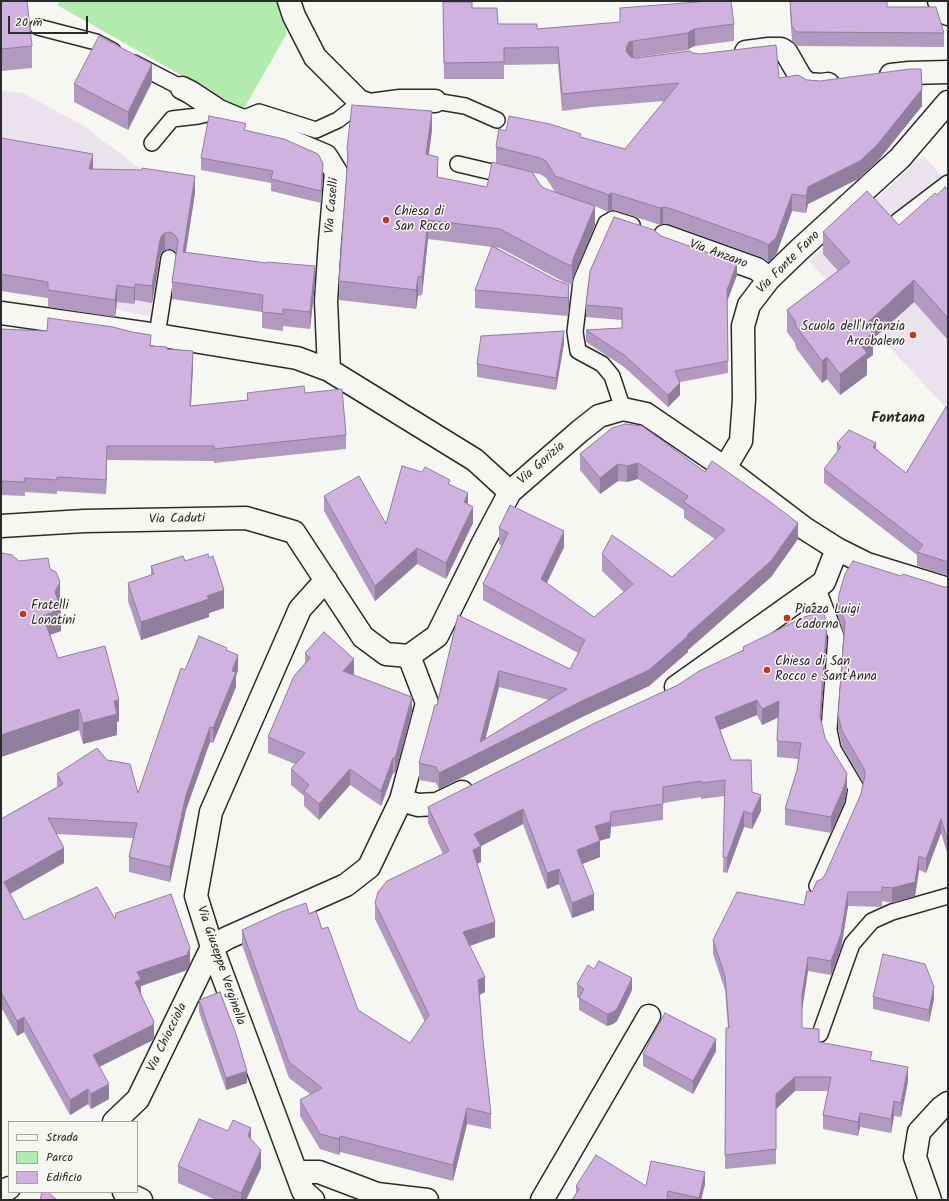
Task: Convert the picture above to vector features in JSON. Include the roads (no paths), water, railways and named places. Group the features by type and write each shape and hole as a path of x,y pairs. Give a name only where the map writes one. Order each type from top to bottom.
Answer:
{"street":[{"path":"289,1 294,16 315,57 359,101 370,104 400,101 435,101"},
{"path":"939,1 948,14"},
{"path":"726,55 769,49 781,49 786,52 801,78 808,84 821,85 850,81"},
{"path":"872,78 909,73 948,72"},
{"name":"Via Caselli","path":"182,88 219,111 326,156 336,172 326,301 329,370"},
{"name":"Via Fonte Fano","path":"725,468 741,441 744,399 743,326 749,305 769,279 900,158 948,102"},
{"name":"Via Anzano","path":"653,232 757,270 769,279"},
{"path":"1,313 297,358 329,370 475,460 510,492"},
{"name":"Via Gorizia","path":"409,656 437,636 510,492 599,416 622,409 646,414 725,468 804,528 837,549 867,564 948,589"},
{"name":"Via Caduti","path":"1,526 84,521 246,518 294,532 326,580"},
{"path":"659,696 673,689 824,582 837,549"},
{"path":"212,947 227,938 346,885 369,867 401,800 427,703 409,656 386,654 364,637 326,580"},
{"name":"Via Giuseppe Verginella","path":"312,1200 303,1191 212,947 196,896 211,812 300,609 326,580"},
{"path":"401,800 418,805 437,804 479,784"},
{"name":"Via Chiocciola","path":"115,1121 138,1099 212,947"},
{"path":"542,1200 649,1016"},
{"path":"930,1200 915,1158 919,1132 941,1108 948,1103"},
{"path":"296,1172 318,1172 377,1194 427,1200"},
{"path":"126,1193 141,1200"}],"lane":[{"path":"38,27 96,42 182,88"},
{"path":"239,120 259,112 316,130 338,120 352,109 359,101"},
{"path":"435,101 465,106 497,120"},
{"path":"152,143 172,119 198,116 219,111"},
{"path":"458,164 524,180"},
{"path":"898,221 948,183"},
{"path":"622,409 612,376 602,364 578,351 575,332 573,294 581,281 600,219 613,220 653,232"},
{"path":"157,336 169,258"},
{"path":"817,587 836,636 829,730 833,749 856,788 853,804 817,886"},
{"path":"820,1034 852,944 872,921 892,912 948,896"}],"place":[{"name":"Chiesa di San Rocco","path":"386,220"},
{"name":"Scuola dell'Infanzia Arcobaleno","path":"913,335"},
{"name":"Fratelli Lonatini","path":"23,614"},
{"name":"Piazza Luigi Cadorna","path":"787,618"},
{"name":"Chiesa di San Rocco e Sant'Anna","path":"767,670"}],"district":[{"name":"Fontana","path":"898,419"}]}
